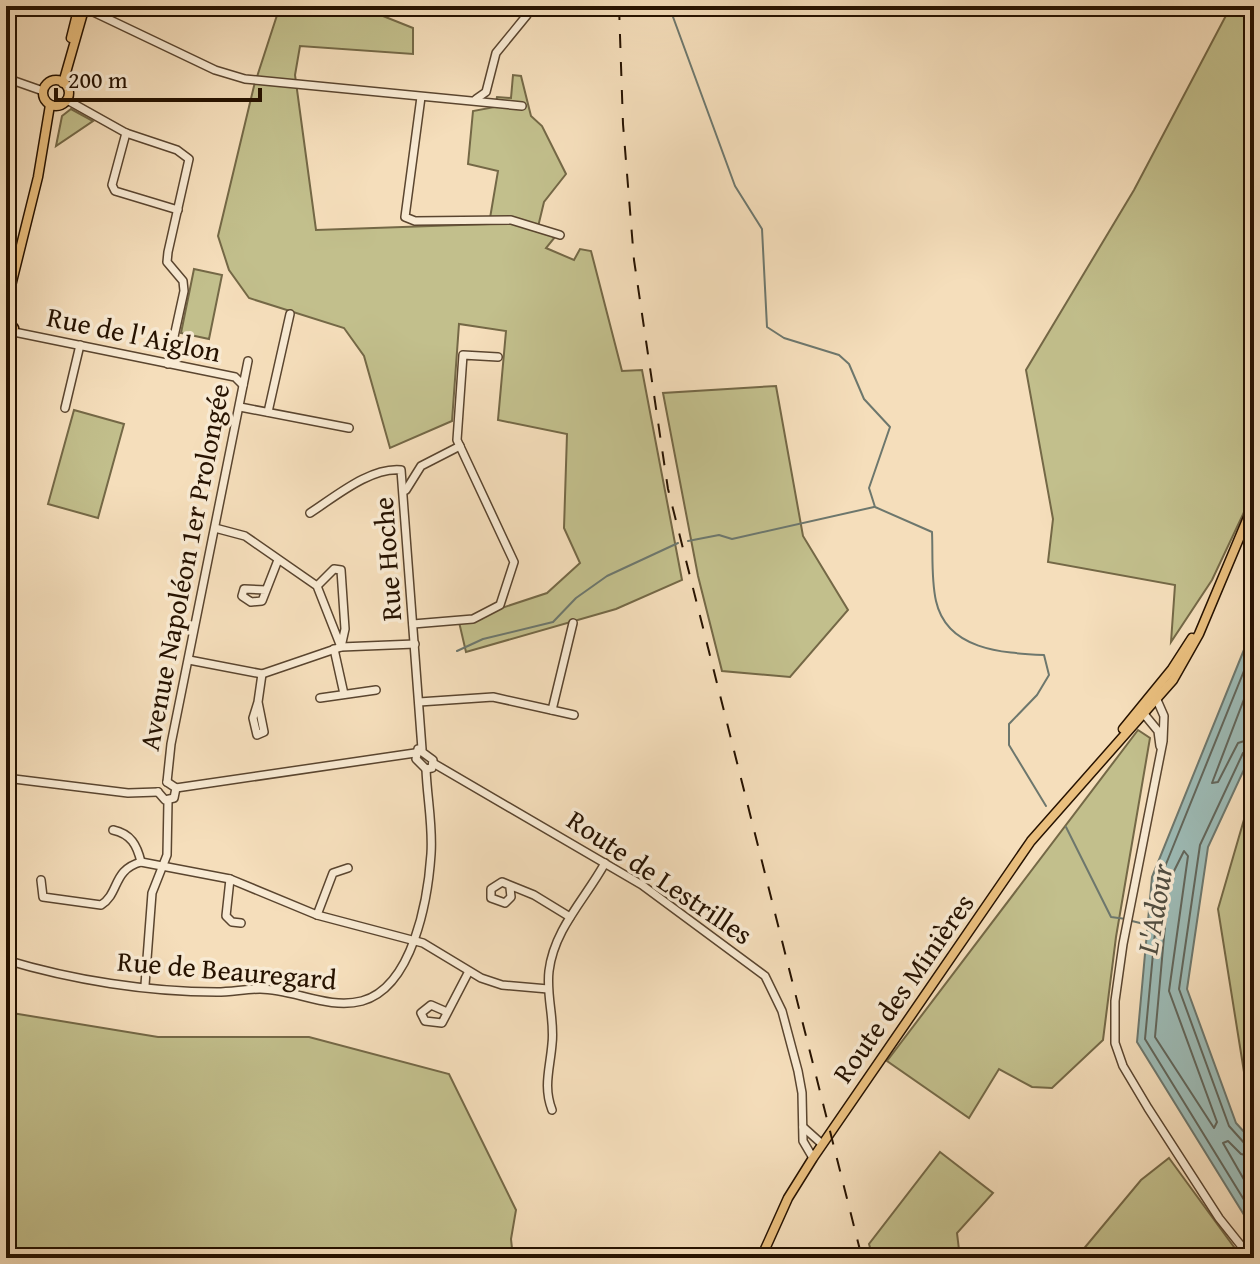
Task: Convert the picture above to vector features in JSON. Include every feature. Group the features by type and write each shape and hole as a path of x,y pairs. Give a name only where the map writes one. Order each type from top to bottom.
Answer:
{"main road":[{"path":"60,82 83,7"},
{"path":"49,82 60,82 68,89 67,100 54,106 44,99 43,91 49,82"},
{"path":"6,306 54,106"},
{"path":"6,318 13,324 14,332 6,342"},
{"path":"1153,699 1188,657 1254,503"},
{"path":"1153,699 1203,620"},
{"name":"Route des Minières","path":"1102,756 1144,714 1153,699"},
{"name":"Route des Minières","path":"761,1258 788,1198 822,1144 1031,841 1153,699"}],"street":[{"path":"83,7 215,70 245,79 522,106"},
{"path":"474,100 486,92 496,53 527,15"},
{"path":"6,78 43,91"},
{"path":"421,97 413,168 404,211 408,220 511,220 560,235"},
{"path":"67,100 126,133 177,150 189,159 167,262 183,281 184,291 168,364"},
{"path":"126,133 112,185 115,191 178,210"},
{"path":"268,412 290,314"},
{"name":"Rue de l'Aiglon","path":"14,332 235,377 243,385"},
{"path":"65,408 80,345"},
{"path":"413,624 473,619 500,605 514,562 456,435 463,355 498,357"},
{"name":"Avenue Napoléon 1er Prolongée","path":"167,782 248,361"},
{"path":"240,407 349,428"},
{"path":"405,492 421,466 460,446"},
{"name":"Rue Hoche","path":"310,513 367,478 392,469 401,470 419,702 418,751"},
{"path":"215,528 245,536 317,586 338,648 344,694"},
{"path":"266,590 278,560"},
{"path":"317,586 334,569 341,570 345,629 338,648"},
{"path":"552,710 573,623"},
{"path":"189,660 262,674 338,648 415,644"},
{"path":"258,702 262,674"},
{"path":"320,698 376,690"},
{"path":"419,702 493,697 574,715"},
{"path":"1153,699 1164,716 1114,1010 1118,1054 1182,1162 1251,1258"},
{"path":"1144,714 1158,731 1160,749"},
{"path":"158,792 167,782 176,788 418,751 430,766"},
{"name":"Route de Lestrilles","path":"430,766 642,885 765,976 782,1011 798,1071 803,1141 813,1158"},
{"name":"Rue de Beauregard","path":"6,960 64,976 216,992 261,989 333,1003 361,1001 394,980 414,940 431,854 430,766"},
{"path":"6,778 128,793 158,792 168,801"},
{"path":"168,801 174,798 176,788"},
{"path":"145,985 152,893 164,865 168,801"},
{"path":"113,830 129,837 137,846 141,862"},
{"path":"41,880 43,897 101,905 108,901 118,876 141,862 230,879 317,915 432,947 468,973 502,985 548,989"},
{"path":"552,1110 545,1086 552,1046 548,989 551,957 570,917 605,863"},
{"path":"317,915 333,873 348,868"},
{"path":"230,879 226,916 232,922 241,923"},
{"path":"510,888 534,895 570,917"},
{"path":"447,1012 468,973"},
{"path":"803,1127 822,1144"}],"shaded area":[{"path":"280,6 358,6 413,28 413,54 300,46 295,75 316,230 489,224 498,171 468,164 473,111 495,107 497,97 511,98 513,75 521,76 531,116 542,126 566,174 544,202 537,231 555,237 546,248 574,260 580,249 591,251 622,371 642,370 682,580 616,609 466,652 459,622 547,593 580,563 564,528 567,434 498,420 506,331 459,324 452,421 390,448 364,356 344,328 249,298 229,270 218,236 254,86"},
{"path":"1231,6 1254,6 1254,491 1212,580 1171,642 1175,585 1048,562 1053,519 1026,370 1134,190"},
{"path":"71,109 93,121 56,146 62,116"},
{"path":"194,269 222,275 209,339 181,333"},
{"path":"776,386 803,536 848,610 790,677 722,671 698,576 663,393"},
{"path":"74,410 124,424 98,518 48,504"},
{"path":"1138,730 1150,738 1116,937 1103,1040 1052,1088 1032,1087 999,1069 969,1118 887,1061"},
{"path":"1254,785 1254,1092 1244,1072 1218,909"},
{"path":"6,1012 158,1037 309,1037 449,1074 516,1210 511,1239 513,1258 6,1258"},
{"path":"940,1152 993,1193 957,1233 960,1258 873,1258 869,1244"},
{"path":"1169,1158 1242,1258 1076,1258 1141,1180"}],"water":[{"name":"L'Adour","path":"1254,625 1254,748 1208,847 1187,989 1236,1123 1254,1143 1254,1231 1137,1042 1152,877"}],"waterway":[{"path":"669,6 735,186 762,229 767,327 784,338 839,355 849,364 864,399 890,427 869,488 875,507 932,532 936,601 942,617 952,630 978,646 1011,653 1044,655 1049,675 1037,695 1009,724 1009,745 1046,806"},
{"path":"688,541 719,535 732,539 874,507"},
{"path":"457,651 483,639 553,622 576,598 607,576 678,543"},
{"name":"L'Adour","path":"1066,827 1111,917 1126,919"},
{"name":"L'Adour","path":"1132,921 1148,925"}],"railway":[{"path":"619,6 623,124 634,260 668,489 862,1258"}]}
